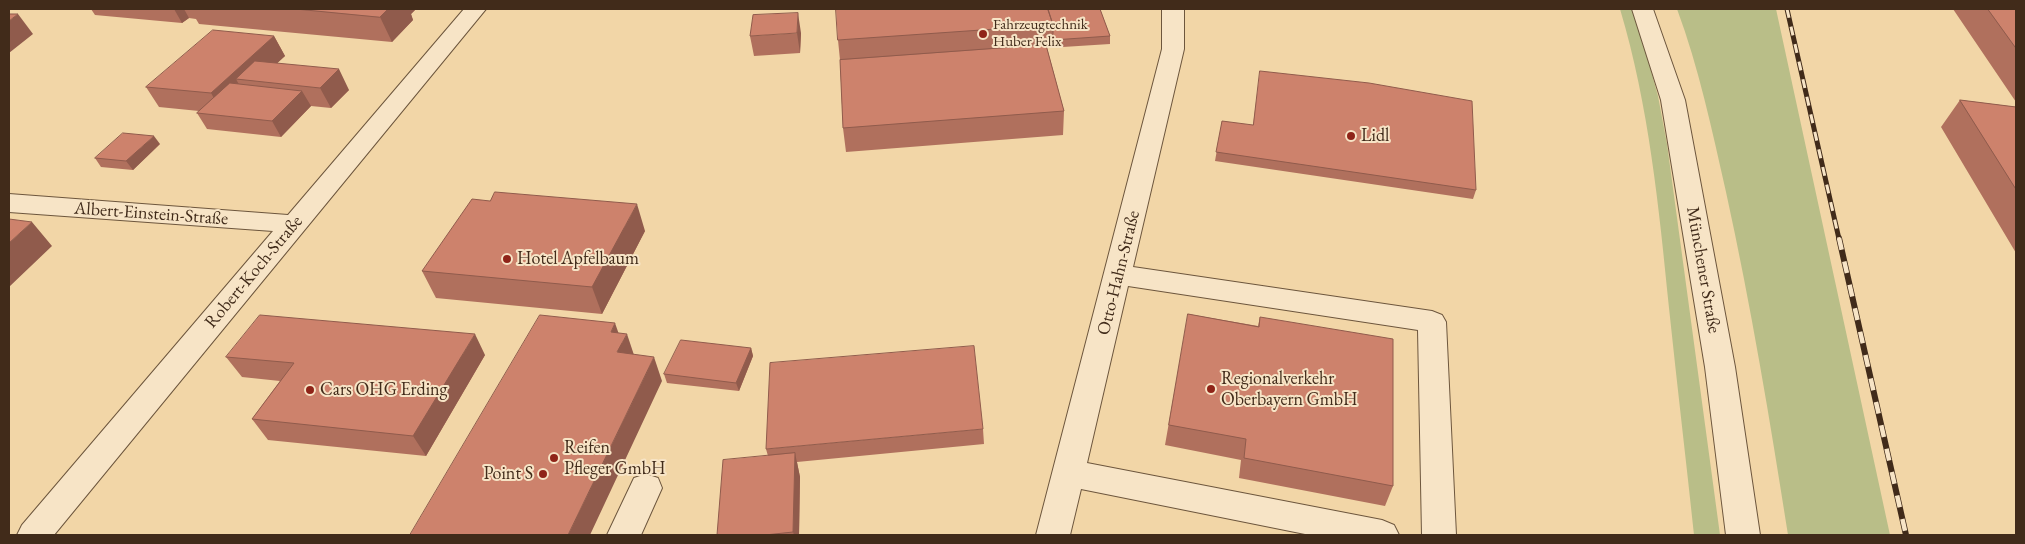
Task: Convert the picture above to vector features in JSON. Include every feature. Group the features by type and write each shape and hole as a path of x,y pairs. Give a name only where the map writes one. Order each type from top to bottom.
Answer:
{"street":[{"name":"Robert-Koch-Straße","path":"34,535 475,9"},
{"name":"Otto-Hahn-Straße","path":"1053,535 1174,49 1172,9"},
{"name":"Münchener Straße","path":"1642,9 1673,100 1720,367 1743,535"},
{"name":"Albert-Einstein-Straße","path":"9,203 294,224"},
{"path":"1118,275 1432,322 1439,535"},
{"path":"1069,473 1382,535"},
{"path":"624,535 646,488"}],"green space":[{"path":"1620,9 1634,9 1658,96 1667,144 1720,535 1694,535 1652,157 1630,46"},
{"path":"1677,9 1776,9 1890,535 1788,535 1760,363 1735,235 1705,99"}],"building":[{"path":"296,9 388,9 380,17"},
{"path":"836,9 1048,9 1053,25 838,40"},
{"path":"1048,9 1100,9 1110,36 1053,40 1053,25"},
{"path":"1988,9 2016,9 2016,48"},
{"path":"798,13 797,33 750,36 753,15"},
{"path":"9,14 18,14 9,21"},
{"path":"213,30 274,36 211,93 146,87"},
{"path":"1046,45 1064,111 843,128 840,60"},
{"path":"255,61 339,69 320,88 236,79"},
{"path":"1260,71 1369,83 1472,101 1476,190 1216,152 1222,121 1253,125"},
{"path":"230,83 302,91 272,121 197,113"},
{"path":"1960,100 2016,107 2016,189"},
{"path":"123,133 154,136 126,161 95,158"},
{"path":"495,192 637,204 592,287 422,271 472,199 490,201"},
{"path":"9,219 32,222 9,243"},
{"path":"1188,314 1259,327 1260,317 1393,339 1393,486 1244,458 1246,439 1169,425"},
{"path":"260,315 475,334 413,436 252,419 294,363 226,357"},
{"name":"Reifen Pfleger GmbH","path":"540,315 615,323 611,332 627,334 617,352 654,357 568,535 410,535"},
{"path":"681,340 751,348 736,383 664,374"},
{"path":"974,346 983,429 766,449 770,363"},
{"path":"795,453 793,532 765,535 717,535 723,460"}],"railway":[{"path":"1787,9 1839,239"},
{"path":"1839,238 1906,535"}],"place":[{"name":"Fahrzeugtechnik Huber Felix","path":"983,34"},
{"name":"Lidl","path":"1351,136"},
{"name":"Hotel Apfelbaum","path":"507,259"},
{"name":"Regionalverkehr Oberbayern GmbH","path":"1211,389"},
{"name":"Cars OHG Erding","path":"310,390"},
{"name":"Reifen Pfleger GmbH","path":"554,458"},
{"name":"Point S","path":"543,474"}]}
